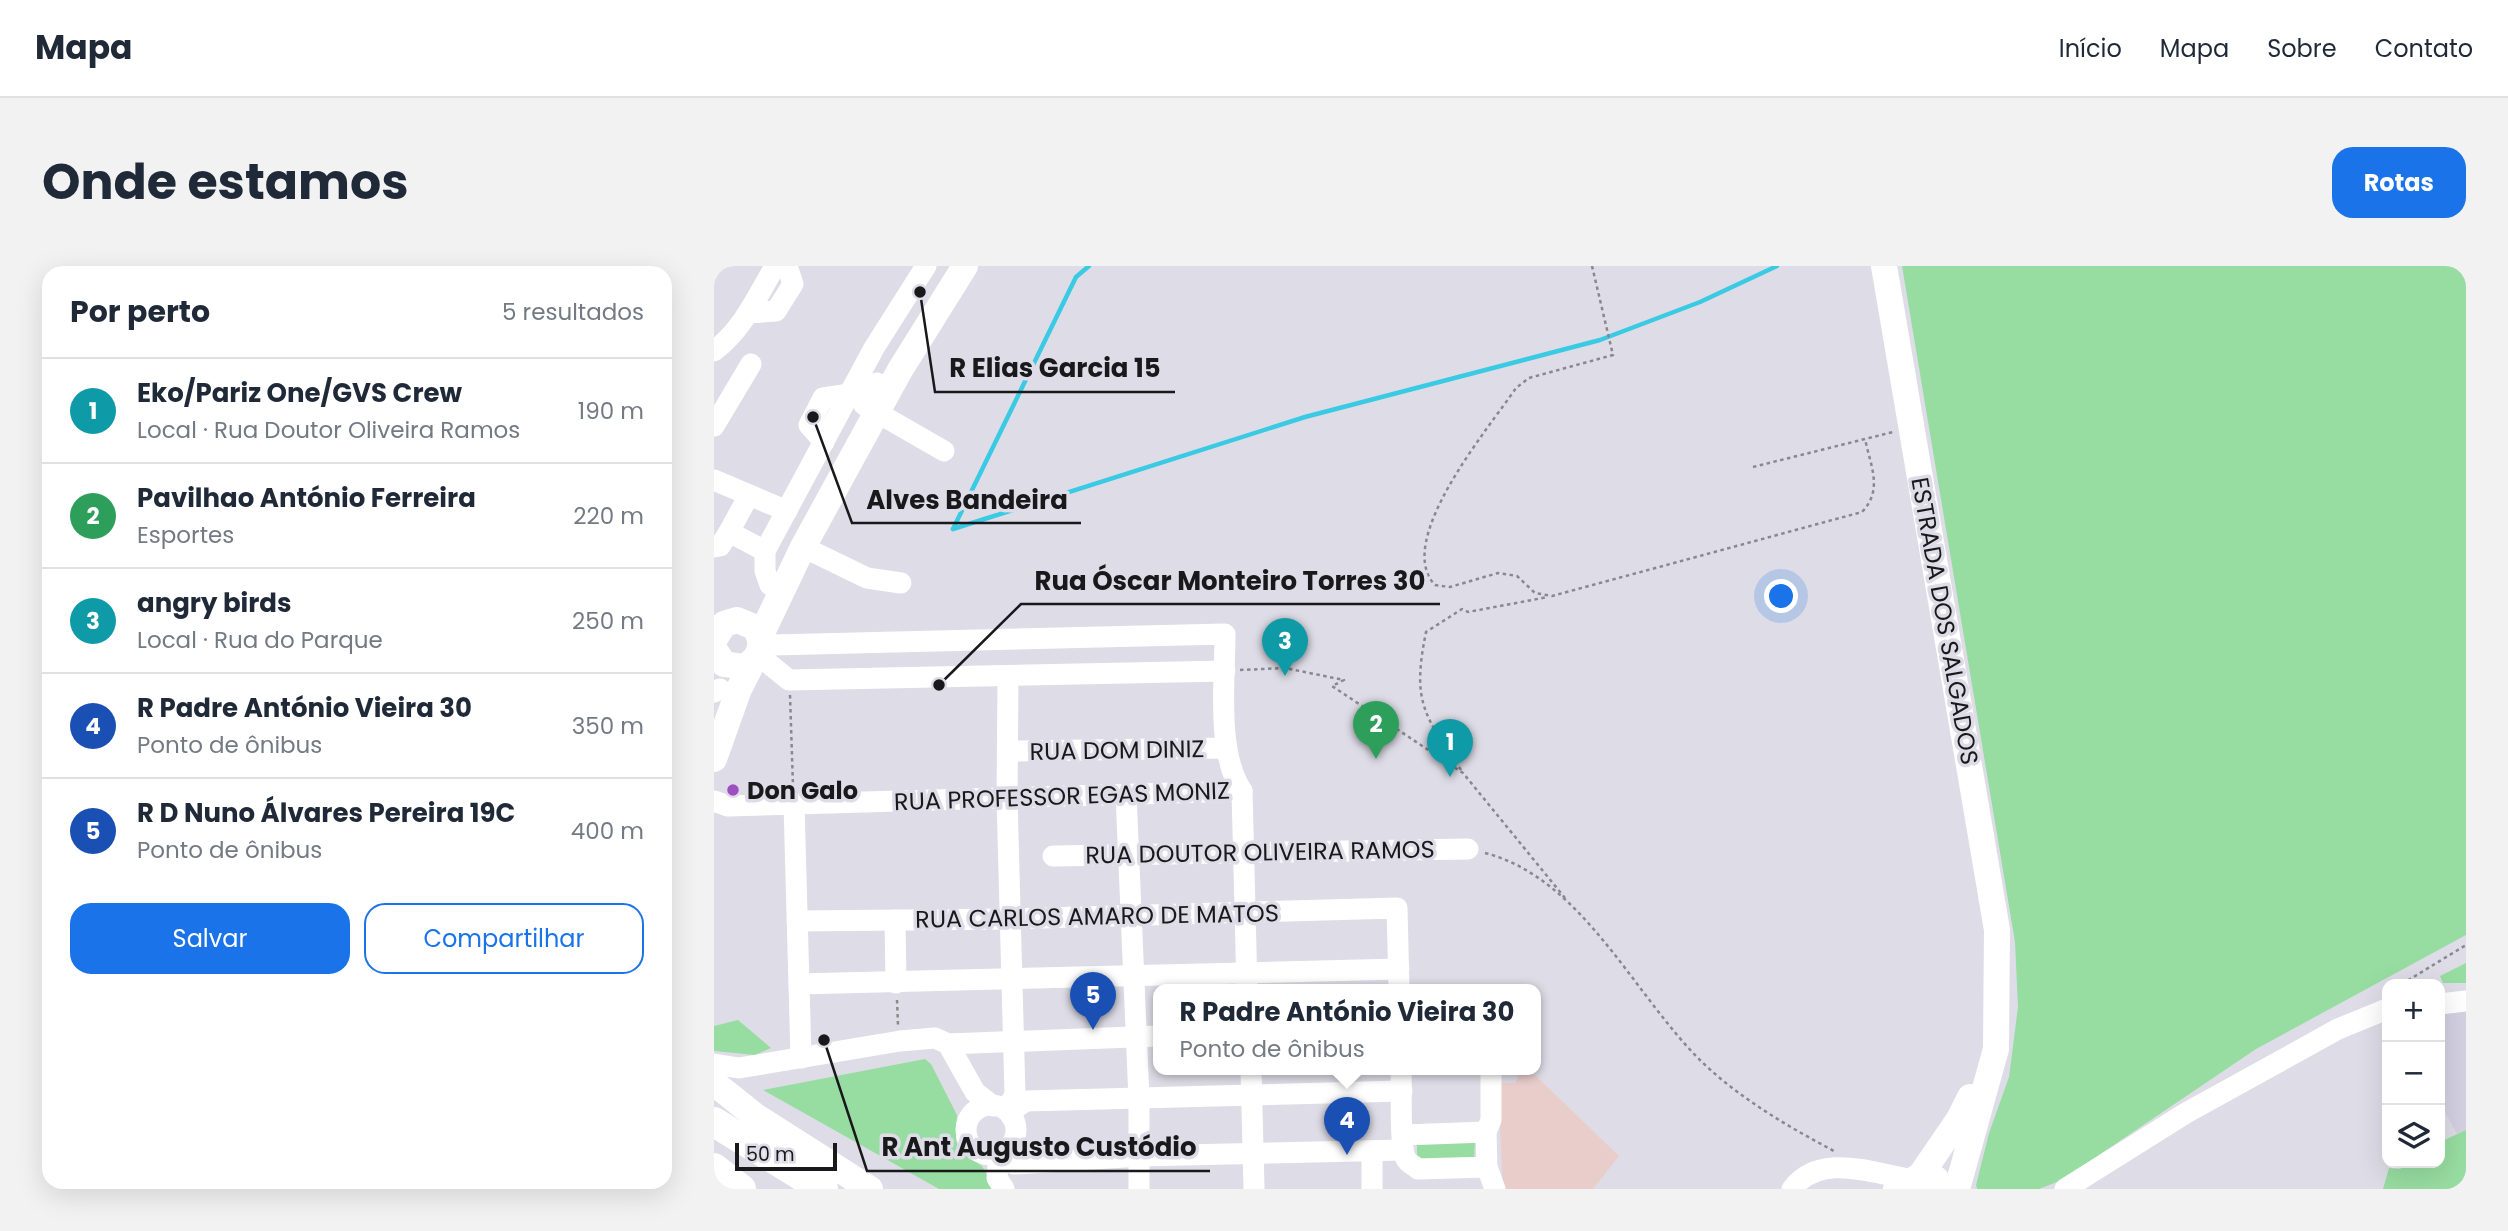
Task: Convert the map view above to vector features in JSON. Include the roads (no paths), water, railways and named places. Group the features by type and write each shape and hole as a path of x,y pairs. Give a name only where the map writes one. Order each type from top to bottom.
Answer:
{"highway":[{"path":"714,1123 797,1189"},
{"path":"714,1123 823,1189"},
{"path":"714,1168 741,1189"}],"main road":[{"path":"716,695 738,641 867,399 947,266"},
{"path":"714,760 739,689 738,641 803,547 867,399 930,319 965,266"},
{"name":"ESTRADA DOS SALGADOS","path":"1884,266 1997,930 1999,976 1996,1049 1954,1189"},
{"name":"ESTRADA DOS SALGADOS","path":"1908,1182 1968,1102 1988,1039 1999,976"},
{"path":"714,1083 754,1115 870,1189"},
{"path":"1908,1182 1940,1180 1954,1189"}],"street":[{"path":"714,351 730,339 749,313 775,266"},
{"path":"749,313 776,311 793,284 787,266"},
{"path":"769,585 760,548 781,509 824,442 867,399 926,266"},
{"path":"714,426 751,364"},
{"path":"867,399 944,451"},
{"path":"717,488 749,495 781,509"},
{"path":"749,495 721,539 760,548"},
{"path":"803,547 867,578 901,583"},
{"path":"738,641 1225,634 1227,748 1233,777 1242,791 1247,981"},
{"path":"738,641 789,680 1225,671"},
{"path":"1003,1111 1015,1095 1007,798 1008,676"},
{"name":"RUA DOM DINIZ","path":"1008,751 1227,748"},
{"name":"RUA PROFESSOR EGAS MONIZ","path":"714,802 728,806 1242,791"},
{"path":"1126,794 1134,976 1147,1037 1139,1098 1139,1189"},
{"path":"794,804 801,1058"},
{"name":"RUA DOUTOR OLIVEIRA RAMOS","path":"1053,856 1468,849"},
{"name":"RUA CARLOS AMARO DE MATOS","path":"797,921 1010,919 1397,908 1399,979"},
{"path":"895,920 896,983"},
{"path":"799,984 1134,976 1247,981 1399,979"},
{"path":"2445,1003 2466,1001"},
{"path":"2065,1189 2186,1113 2338,1029 2382,1011"},
{"path":"714,1064 739,1068 925,1038 935,1038 948,1044 1147,1037"},
{"path":"948,1044 975,1092 1003,1111 1016,1135 1002,1153 997,1178 1006,1189"},
{"path":"948,1044 969,1100 970,1118"},
{"path":"1251,1075 1254,1189"},
{"path":"1401,1075 1404,1148 1418,1170 1487,1167"},
{"path":"1491,1075 1491,1120 1486,1132 1487,1167 1495,1189"},
{"path":"1002,1153 985,1155 971,1146 966,1129 970,1118 979,1108 1003,1111 1016,1108 1026,1101 1402,1091"},
{"path":"1002,1153 1009,1161 1024,1163 1140,1156 1372,1151 1404,1148 1486,1132"},
{"path":"1372,1151 1373,1189"},
{"path":"1792,1189 1808,1175 1838,1161 1908,1182"},
{"path":"1838,1161 1872,1189"},
{"path":"1006,1189 1011,1174 1024,1163"}],"waterway":[{"path":"953,529 1076,277 1089,266"},
{"path":"953,529 1305,417 1600,340 1700,302 1777,266"}],"place":[{"name":"R Elias Garcia 15","path":"920,292"},
{"name":"Alves Bandeira","path":"813,417"},
{"name":"angry birds","path":"1285,676"},
{"name":"Rua Óscar Monteiro Torres 30","path":"939,685"},
{"name":"Pavilhao António Ferreira","path":"1376,759"},
{"name":"Eko/Pariz One/GVS Crew","path":"1450,777"},
{"name":"Don Galo","path":"733,790"},
{"name":"R D Nuno Álvares Pereira 19C","path":"1093,1030"},
{"name":"R Ant Augusto Custódio","path":"824,1040"},
{"name":"R Padre António Vieira 30","path":"1347,1155"}]}
